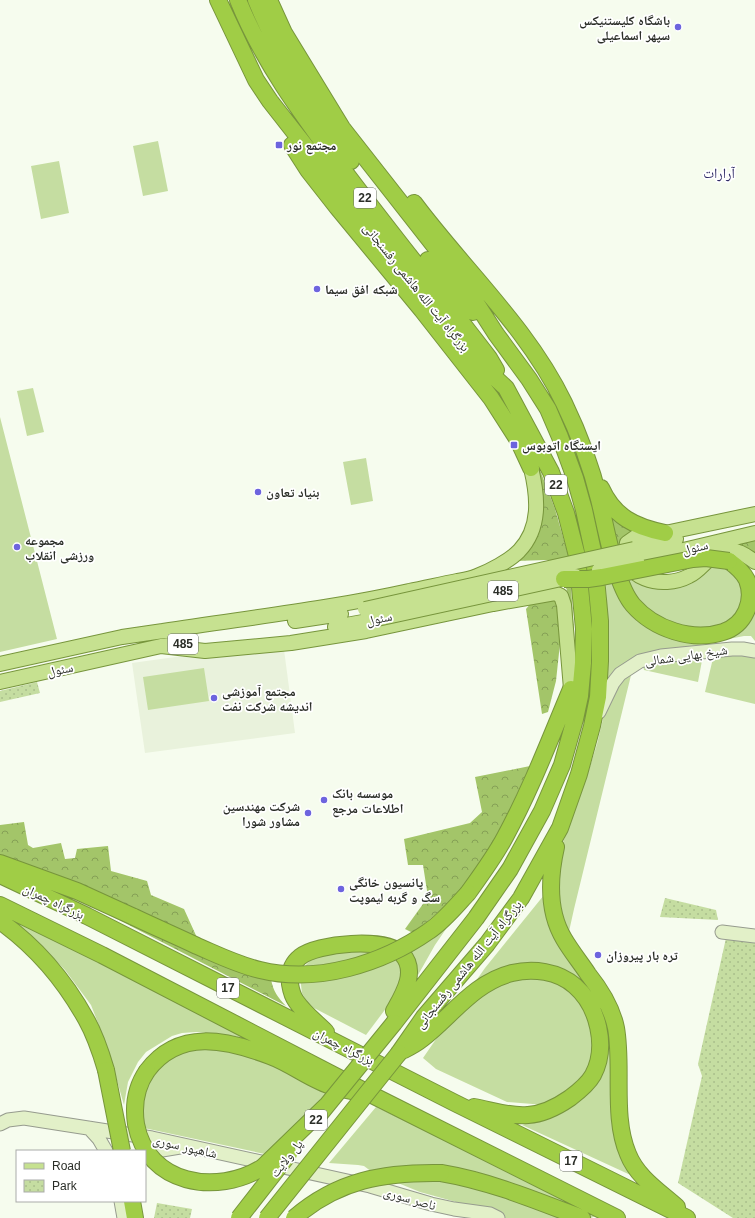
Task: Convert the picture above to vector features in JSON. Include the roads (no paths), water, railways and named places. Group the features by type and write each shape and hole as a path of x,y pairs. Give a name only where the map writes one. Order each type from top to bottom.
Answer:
{"highway":[{"name":"بزرگراه آیت الله هاشمی رفسنجانی","path":"218,0 256,80 270,101 360,216 480,363 506,388"},
{"name":"بزرگراه آیت الله هاشمی رفسنجانی","path":"238,0 260,48 285,90 355,185 489,358 544,456 557,486 566,513 577,556 584,629 583,663 580,696 562,765 542,811 510,869 476,918 394,1023"},
{"name":"بزرگراه آیت الله هاشمی رفسنجانی","path":"256,0 277,47 340,147 378,198 457,295 496,334"},
{"name":"بزرگراه آیت الله هاشمی رفسنجانی","path":"269,0 284,33 342,128 462,281 496,334 529,379 548,409 575,478 594,556 600,621 598,697 579,774 560,828 521,898 487,944 424,1017 400,1053"},
{"path":"314,83 337,106 476,280 522,334 551,377 576,428 589,463 604,496 628,521 639,526 665,533"},
{"path":"270,101 290,141 308,170 434,325 491,398 518,440 531,468"},
{"path":"476,280 530,358 548,409"},
{"path":"564,579 588,579 602,577 693,559 706,558 729,561 738,568 746,578 751,590 749,610 739,624 732,629 708,635 692,635 666,628 656,624 648,618 626,596 621,584 612,553 589,463"},
{"path":"566,748 571,689 584,629"},
{"path":"0,863 77,891 228,960 253,968 279,973 316,973 335,971 357,966 378,959 407,945 430,930 468,893 505,838 542,761 551,735 571,689"},
{"path":"560,828 550,886 553,914 563,938 595,982 605,1000 616,1026 620,1075 620,1115 622,1134 627,1154 636,1170 691,1218"},
{"name":"بزرگراه چمران","path":"0,875 87,916 455,1103 687,1218"},
{"name":"بزرگراه چمران","path":"0,905 102,955 376,1097 617,1218"},
{"path":"0,921 19,935 36,951 65,986 87,1019 100,1050 106,1070 122,1150"},
{"path":"339,1044 296,1001 291,989 289,976 292,965 298,958 313,950 330,946 353,944 380,945 392,948 403,955 409,968 409,974 404,994 373,1048"},
{"path":"400,1053 422,1040 469,995 507,975 528,970 546,972 567,980 579,990 589,1004 597,1022 600,1045 596,1068 590,1080 581,1089 558,1106 542,1113 532,1115 513,1114 455,1103"},
{"name":"پل ولایت","path":"238,1218 326,1106 394,1023"},
{"path":"326,1106 263,1167 254,1173 232,1180 202,1183 178,1177 166,1171 150,1155 140,1138 135,1115 137,1091 142,1079 153,1063 181,1045 194,1041 212,1041 238,1046 271,1056 333,1087 376,1097"},
{"name":"پل ولایت","path":"267,1218 400,1053"},
{"path":"294,1218 306,1208 330,1193 353,1184 390,1175 411,1172 441,1172 460,1176 527,1197 582,1218"},
{"path":"132,1202 135,1218"}],"main road":[{"path":"476,577 509,559 518,552 524,544 535,521 537,509 537,498 531,468"},
{"path":"755,514 665,533 637,536 627,543 625,550 631,569 645,579 652,581 675,581 689,576 713,556 725,551 732,550 755,562"},
{"name":"سئول","path":"0,664 116,638 163,631 212,631 319,618 367,615 512,589 564,579 636,555 755,522"},
{"name":"سئول","path":"0,682 161,646 216,642 322,629 367,615 636,555 755,533"},
{"path":"163,631 363,601 538,564 546,565 551,570 553,580 548,585 493,604"},
{"path":"161,646 205,651 291,643 366,631 493,604 555,593 561,596 563,600 566,618 571,689"}],"street":[{"name":"شیخ بهایی شمالی","path":"592,726 606,696 620,674 640,661 661,656 749,650"},
{"path":"722,932 755,936"},
{"name":"شاهپور سوری","path":"0,1124 8,1120 24,1118 136,1135 370,1186"},
{"path":"90,1128 105,1150"},
{"path":"126,1150 128,1143 136,1135"},
{"path":"149,1154 158,1149 159,1145 157,1141 152,1138"},
{"path":"149,1154 186,1146"},
{"name":"ناصر سوری","path":"370,1186 431,1204 490,1214 498,1218"},
{"path":"121,1202 124,1218"}],"place":[{"name":"باشگاه کلیستنیکس سپهر اسماعیلی","path":"678,27"},
{"name":"مجتمع نور","path":"279,145"},
{"name":"شبکه افق سیما","path":"317,289"},
{"name":"ایستگاه اتوبوس","path":"514,445"},
{"name":"بنیاد تعاون","path":"258,492"},
{"name":"مجموعه ورزشی انقلاب","path":"17,547"},
{"name":"مجتمع آموزشی اندیشه شرکت نفت","path":"214,698"},
{"name":"موسسه بانک اطلاعات مرجع","path":"324,800"},
{"name":"شرکت مهندسین مشاور شورا","path":"308,813"},
{"name":"پانسیون خانگی سگ و گربه لیموپت","path":"341,889"},
{"name":"تره بار پیروزان","path":"598,955"}],"district":[{"name":"آرارات","path":"719,173"}]}
